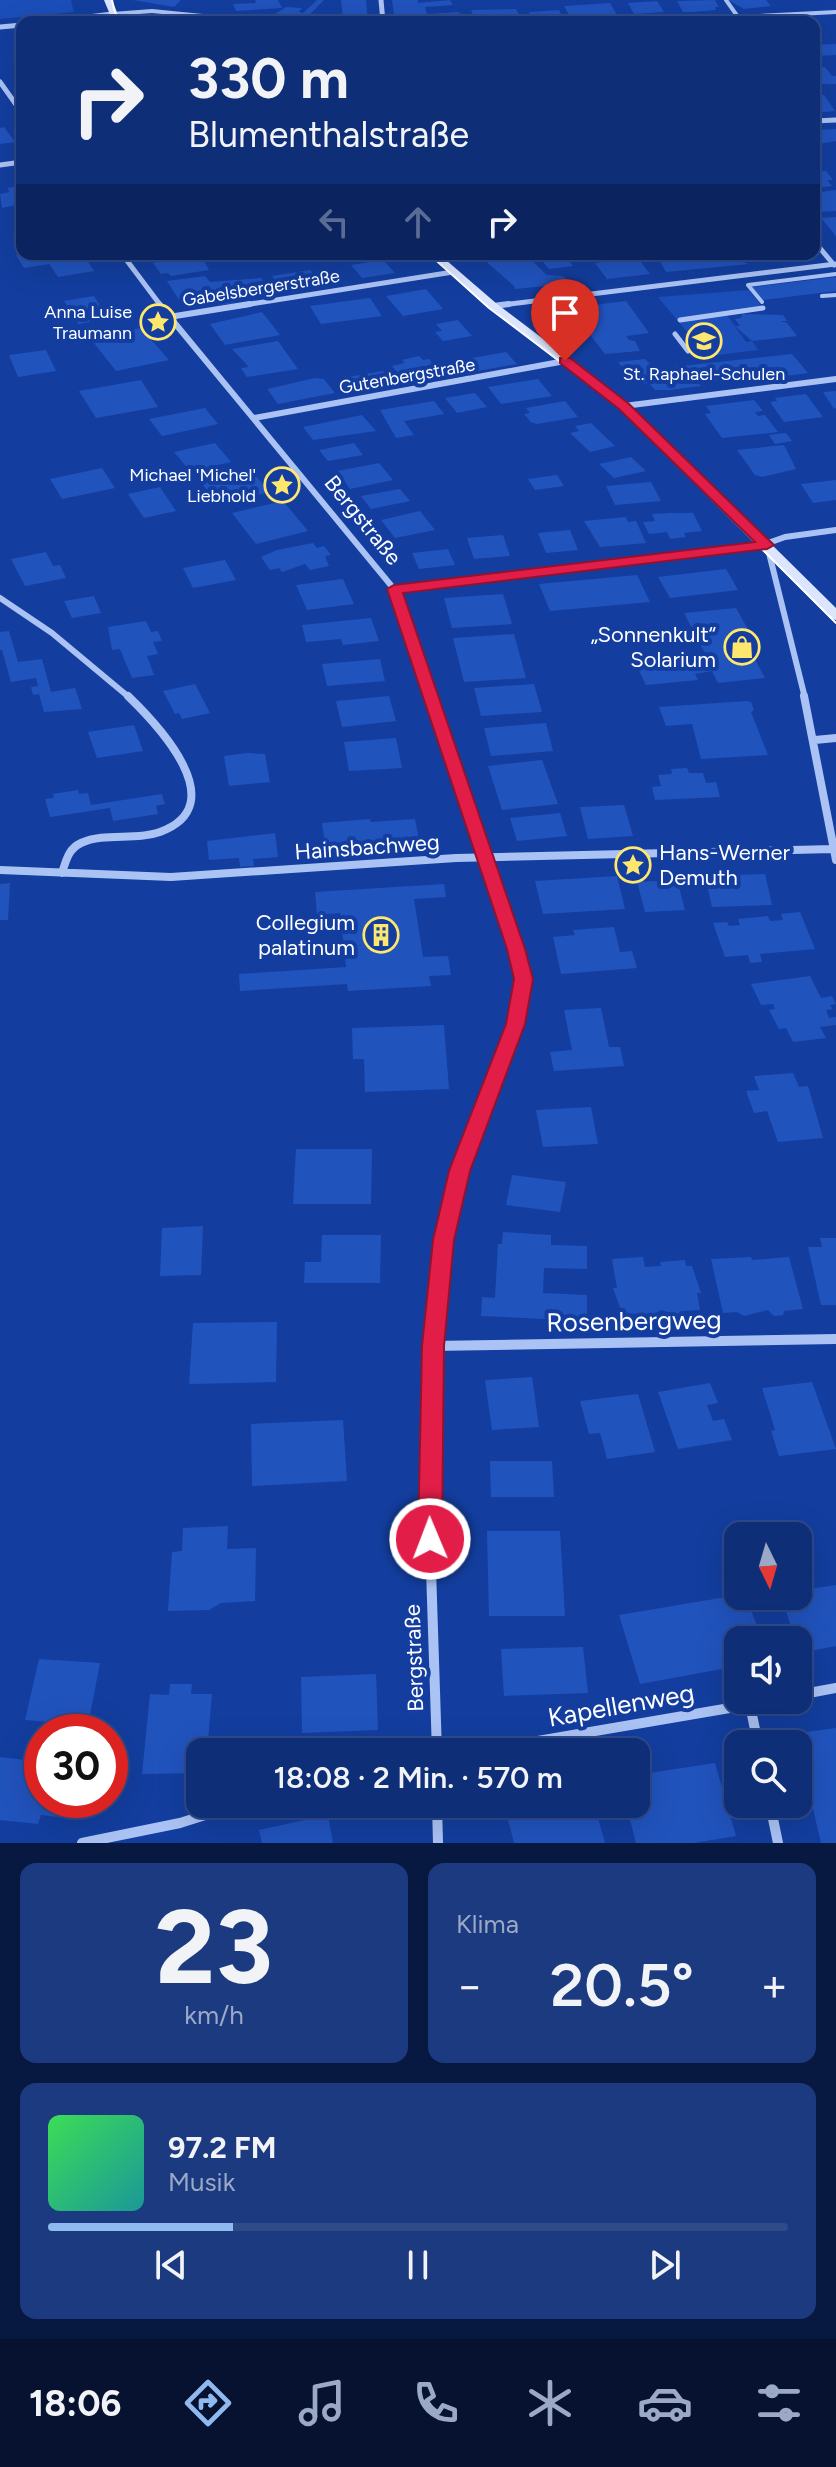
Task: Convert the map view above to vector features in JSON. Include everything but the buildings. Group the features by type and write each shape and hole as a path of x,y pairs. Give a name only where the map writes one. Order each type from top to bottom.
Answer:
{"main road":[{"path":"440,260 493,306 624,406 836,616"}],"street":[{"path":"125,16 152,11 203,16"},
{"path":"758,16 836,12"},
{"path":"0,82 16,105"},
{"path":"820,248 835,265"},
{"name":"Bergstraße","path":"126,260 169,317 394,589 516,949 523,979 522,999 460,1171 443,1240 433,1346 429,1508 437,1738"},
{"path":"493,306 835,265"},
{"name":"Gabelsbergerstraße","path":"169,317 453,272"},
{"name":"Gutenbergstraße","path":"254,418 565,361"},
{"path":"624,406 836,379"},
{"path":"394,589 767,545 785,537 836,530"},
{"path":"767,545 815,740 836,860"},
{"path":"0,598 31,615 92,660 165,735 182,758 192,789 189,807 164,831 133,838 78,842 67,850 62,873"},
{"path":"815,740 836,738"},
{"name":"Hainsbachweg","path":"0,870 232,875 483,858 833,849"},
{"name":"Rosenbergweg","path":"433,1346 836,1339"},
{"path":"812,1692 836,1688"},
{"name":"Kapellenweg","path":"556,1738 724,1709"},
{"path":"82,1843 196,1818"},
{"path":"437,1818 438,1843"},
{"path":"773,1818 778,1843"}],"lane":[{"path":"680,320 762,305 748,285 836,274"},
{"path":"822,296 836,295"},
{"path":"675,334 688,351"}],"shaded area":[{"path":"0,0 71,0 74,12 16,16 0,19"},
{"path":"749,290 762,307 727,315 746,342 752,341 758,350 717,355 712,348 701,349 658,297"}],"tram line":[{"path":"112,0 117,16"},
{"path":"436,260 489,308 620,407 836,623"}],"place":[{"name":"Anna Luise Traumann","path":"158,322"},
{"name":"St. Raphael-Schulen","path":"704,341"},
{"name":"Michael 'Michel' Liebhold","path":"282,485"},
{"name":"„Sonnenkult“ Solarium","path":"742,647"},
{"name":"Hans-Werner Demuth","path":"633,865"},
{"name":"Collegium palatinum","path":"381,935"}],"route":[{"path":"430,1539 433,1346 436,1288 443,1240 460,1171 515,1024 522,999 523,979 516,949 394,589 767,545 624,406 565,361"}]}
